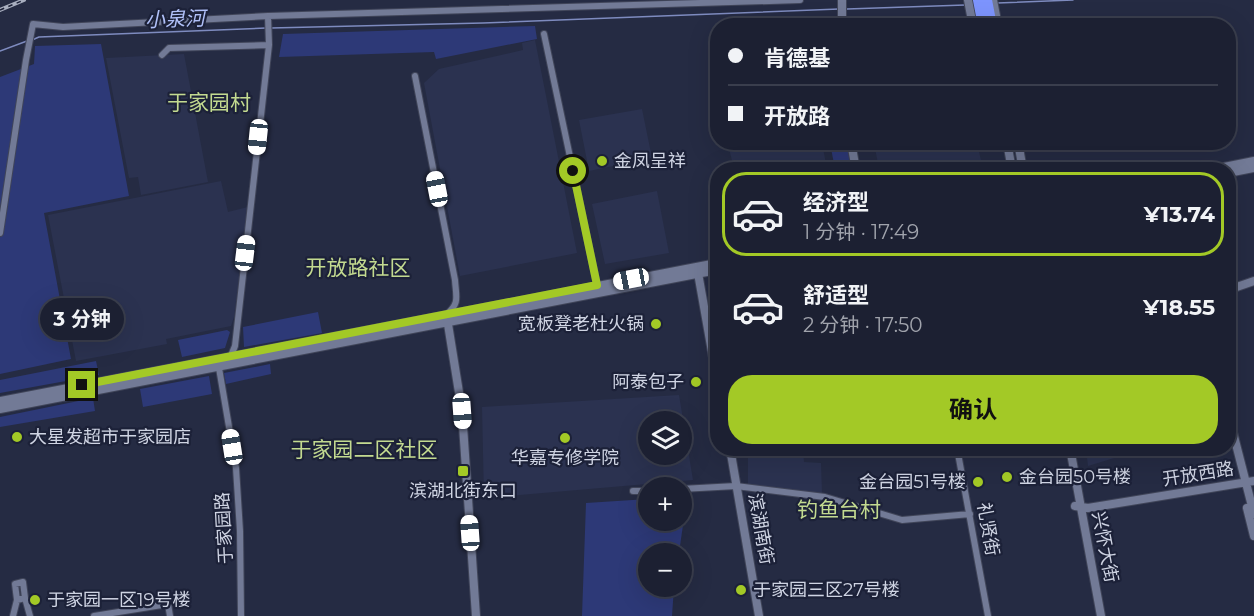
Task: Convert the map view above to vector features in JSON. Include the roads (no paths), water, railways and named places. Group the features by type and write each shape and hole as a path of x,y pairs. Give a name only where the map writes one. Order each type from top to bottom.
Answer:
{"highway":[{"path":"978,0 981,18"},
{"path":"987,0 990,18"}],"main road":[{"path":"842,0 842,18"},
{"path":"968,0 971,18"},
{"path":"993,0 996,18"},
{"path":"1236,165 1254,161"},
{"path":"1236,171 1254,168"},
{"path":"0,401 598,289 710,265"},
{"path":"598,289 710,271"},
{"path":"698,273 710,341"},
{"path":"1236,287 1254,281"},
{"path":"0,409 219,368 447,318"},
{"path":"447,318 462,411 476,616"},
{"path":"1236,442 1254,514"},
{"path":"1236,455 1247,483 1254,536"},
{"name":"滨湖南街","path":"731,456 759,616"},
{"name":"兴怀大街","path":"1067,456 1101,616"},
{"name":"兴怀大街","path":"1071,456 1096,616"},
{"name":"开放西路","path":"1078,507 1247,483"}],"street":[{"path":"0,233 32,27 800,0"},
{"path":"219,368 232,357 269,45 268,20"},
{"path":"544,34 598,289"},
{"path":"162,55 169,48 269,45"},
{"path":"415,76 455,280 457,301 447,318"},
{"name":"于家园路","path":"219,368 236,468 240,531 241,616"},
{"name":"礼贤街","path":"959,456 988,616"},
{"path":"692,488 736,486 825,497 902,520 970,514"},
{"path":"633,491 638,491"},
{"path":"14,616 17,600 15,584 23,582 30,616"},
{"path":"17,600 25,598"},
{"path":"94,616 118,614 168,604 170,616"},
{"path":"146,607 148,616"}],"waterway":[{"name":"小泉河","path":"997,3 1073,0"},
{"name":"小泉河","path":"847,9 965,5"},
{"name":"小泉河","path":"271,28 483,23 839,9"},
{"name":"小泉河","path":"32,40 39,37 266,28"},
{"name":"小泉河","path":"0,51 27,41"}],"railway":[{"path":"0,10 24,0"}],"place":[{"name":"金凤呈祥","path":"602,161"},
{"name":"宽板凳老杜火锅","path":"656,324"},
{"name":"阿泰包子","path":"696,382"},
{"name":"大星发超市于家园店","path":"17,437"},
{"name":"华嘉专修学院","path":"565,438"},
{"name":"滨湖北街东口","path":"463,471"},
{"name":"金台园50号楼","path":"1007,477"},
{"name":"金台园51号楼","path":"978,482"},
{"name":"于家园三区27号楼","path":"741,590"},
{"name":"于家园一区19号楼","path":"35,600"}],"district":[{"name":"于家园村","path":"209,102"},
{"name":"开放路社区","path":"358,267"},
{"name":"于家园二区社区","path":"364,449"},
{"name":"钓鱼台村","path":"839,509"}]}
